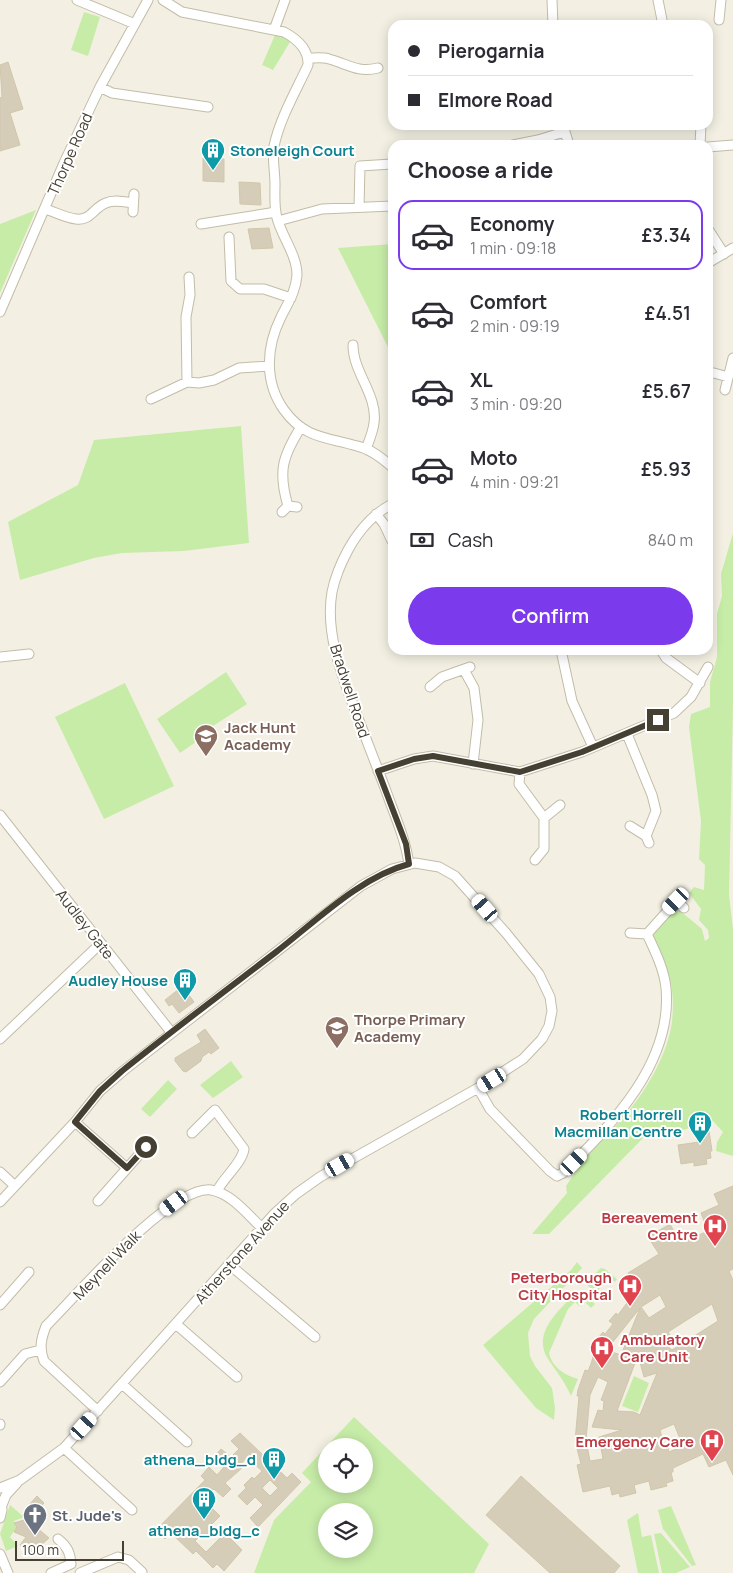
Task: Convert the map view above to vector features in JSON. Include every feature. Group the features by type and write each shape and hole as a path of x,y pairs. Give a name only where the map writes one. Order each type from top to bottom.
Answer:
{"street":[{"path":"77,0 135,24"},
{"name":"Thorpe Road","path":"0,312 64,163 100,87 148,0"},
{"path":"163,0 182,12 284,32 298,41 309,58 308,66 280,126 274,147 277,217 295,263 297,274 291,298 274,330 270,345 269,366 273,388 288,415 301,427 331,441 366,449 388,463"},
{"path":"274,30 286,0"},
{"path":"552,0 553,20"},
{"path":"658,0 662,20"},
{"path":"718,20 722,0"},
{"path":"309,58 328,59 366,71 378,68"},
{"path":"100,87 112,93 208,107"},
{"path":"538,140 559,130"},
{"path":"713,146 733,144"},
{"path":"359,207 360,166 388,164"},
{"path":"45,209 74,219 83,219 91,216 106,203 114,201 134,203"},
{"path":"201,224 277,217 322,209 388,206"},
{"path":"229,237 231,281 240,289 264,289 291,298"},
{"path":"713,237 724,254"},
{"path":"713,260 733,248"},
{"path":"186,382 186,317 190,296 190,277"},
{"path":"353,345 353,357 372,401 374,414 374,423 366,449"},
{"path":"726,390 733,358"},
{"path":"151,399 186,382 199,383 214,380 239,368 269,366"},
{"path":"713,373 728,378"},
{"path":"289,508 282,486 281,472 284,458 301,427"},
{"name":"Bradwell Road","path":"388,506 376,514 362,528 342,563 332,593 332,636 342,678 406,844 409,864"},
{"path":"376,514 388,532"},
{"path":"0,657 29,654"},
{"path":"563,655 572,702 592,747"},
{"path":"664,655 700,683"},
{"path":"378,771 414,759 433,756 520,772 582,752 674,713 691,698 708,667"},
{"path":"430,687 442,677 467,669 474,688 478,720 473,764"},
{"path":"626,734 652,795 656,811 647,839 630,826"},
{"path":"520,772 519,784 544,818 544,849 535,860"},
{"path":"544,818 560,806"},
{"name":"Audley Gate","path":"0,814 171,1032"},
{"path":"0,1202 75,1122 100,1091 171,1032 361,886 382,873 409,864"},
{"name":"Atherstone Avenue","path":"1,1502 20,1480 64,1448 287,1201 316,1180 478,1088 523,1059 542,1040 549,1026 552,1011 550,997 545,984 532,964 464,883 439,867 409,864"},
{"path":"647,934 679,898 684,908"},
{"path":"630,933 647,934"},
{"path":"478,1088 490,1109 550,1171 557,1176 563,1173 607,1130 641,1082 661,1037 666,1013 666,987 660,962 647,934"},
{"path":"0,1039 101,943"},
{"path":"0,1024 8,1032"},
{"path":"192,1133 215,1110 244,1148 243,1156 223,1179 217,1192 226,1195 262,1228"},
{"path":"75,1122 127,1168"},
{"path":"98,1201 146,1147"},
{"path":"0,1172 14,1186"},
{"name":"Meynell Walk","path":"40,1350 41,1338 46,1326 148,1223 174,1203 197,1191 217,1192"},
{"path":"230,1265 315,1337"},
{"path":"0,1305 29,1272"},
{"path":"177,1324 237,1377"},
{"path":"0,1382 25,1354 40,1350 44,1361 98,1411"},
{"path":"122,1384 188,1442"},
{"path":"64,1448 132,1510"},
{"name":"Atherstone Avenue","path":"0,1488 20,1480"},
{"path":"0,1518 1,1502"},
{"path":"51,1573 71,1564 70,1554 66,1545 58,1538"},
{"path":"0,1554 8,1573"},
{"path":"80,1573 118,1557 129,1560 142,1572"}],"green space":[{"path":"84,12 100,17 88,56 71,50"},
{"path":"275,35 284,37 290,42 273,70 262,65"},
{"path":"36,210 0,293 0,224"},
{"path":"388,244 388,347 338,248"},
{"path":"241,426 249,543 184,551 122,553 94,558 20,580 8,522 78,485 94,440"},
{"path":"733,533 733,706 729,895 733,929 733,1156 716,1151 717,1142 723,1132 713,1121 680,1131 651,1130 549,1234 532,1234 567,1193 566,1186 586,1158 639,1098 654,1073 666,1047 672,1021 673,999 668,971 654,939 657,929 668,916 679,910 702,929 705,941 709,938 708,930 699,920 701,909 689,893 694,887 704,890 705,865 699,859 701,821 689,727 691,714 710,707 710,682 717,657 717,614 722,596 721,574"},
{"path":"226,672 247,704 210,728 212,731 180,753 157,719"},
{"path":"125,683 174,786 104,819 55,717"},
{"path":"231,1061 243,1077 213,1098 200,1085"},
{"path":"168,1080 177,1089 150,1117 141,1109"},
{"path":"577,1262 582,1268 534,1319 528,1333 530,1356 535,1366 552,1388 555,1408 554,1420 536,1408 483,1345 571,1270"},
{"path":"601,1268 617,1279 615,1282 609,1277 596,1293 585,1283"},
{"path":"580,1291 595,1304 591,1308 584,1301 579,1306 575,1302 568,1309 549,1353 559,1370 578,1379 571,1396 548,1359 543,1340 545,1331 556,1314"},
{"path":"634,1376 649,1383 638,1412 622,1406"},
{"path":"354,1417 489,1544 474,1573 254,1573 274,1520 311,1482 302,1473 318,1456 318,1493 373,1493 373,1438 334,1438"},
{"path":"10,1505 24,1517 14,1521 17,1527 10,1537 18,1546 6,1551 0,1534"},
{"path":"671,1506 696,1565 692,1566 663,1529 658,1510"},
{"path":"638,1513 642,1537 651,1535 659,1573 638,1573 627,1520"},
{"path":"661,1533 690,1567 676,1573 662,1573 654,1534"}],"building":[{"path":"8,62 23,109 10,113 20,145 0,151 0,98 2,97 0,65"},
{"name":"Stoneleigh Court","path":"203,158 224,159 224,182 203,181"},
{"name":"Stoneleigh Court","path":"239,182 260,183 261,205 240,204"},
{"path":"269,228 273,248 252,249 248,229"},
{"name":"Audley House","path":"179,989 185,998 189,995 194,1002 179,1013 172,1004 169,1006 165,1000"},
{"path":"205,1029 219,1048 211,1054 209,1052 202,1057 201,1061 186,1072 183,1071 175,1061 175,1058 201,1042 197,1035"},
{"name":"Robert Horrell Macmillan Centre","path":"708,1124 712,1151 710,1151 711,1158 706,1159 707,1164 694,1166 694,1162 681,1164 678,1145 699,1142 696,1126"},
{"name":"Peterborough City Hospital","path":"733,1186 733,1269 729,1271 733,1280 733,1475 726,1460 709,1467 703,1454 673,1468 673,1472 671,1472 673,1481 666,1483 667,1486 651,1490 649,1481 634,1485 636,1493 620,1497 619,1493 612,1495 610,1486 583,1492 577,1465 581,1464 575,1441 579,1396 577,1396 585,1370 588,1371 591,1364 599,1337 603,1332 605,1334 613,1324 609,1321 616,1313 618,1315 638,1288 628,1273 659,1254 648,1237 670,1224 680,1243 708,1231 701,1213 719,1205 714,1194","holes":["660,1295 666,1307 649,1318 641,1307","712,1304 718,1321 672,1350 661,1341 670,1335 668,1332","640,1308 621,1355 609,1351 612,1343","638,1355 644,1377 657,1373 640,1415 634,1412 617,1411","598,1377 608,1382 601,1400 604,1401 603,1411 598,1410 592,1427 622,1430 599,1437 603,1459 590,1461 586,1440 590,1395","674,1424 683,1446 669,1452 667,1445 664,1446 660,1430"]},
{"path":"240,1433 287,1478 292,1473 301,1482 258,1527 250,1518 263,1505 255,1497 247,1505 238,1496 246,1488 244,1485 262,1471 247,1457 240,1465 242,1468 225,1483 231,1489 223,1497 214,1489 195,1508 203,1516 211,1507 220,1516 211,1525 214,1528 206,1535 203,1533 195,1541 206,1552 225,1533 242,1550 224,1571 217,1564 213,1568 196,1551 193,1554 171,1533 165,1539 156,1530 205,1480 201,1476 209,1467 217,1475 224,1467 214,1457 221,1449 231,1457 239,1449 231,1441","holes":["270,1480 278,1488 270,1496 262,1488"]},
{"path":"521,1476 620,1566 614,1573 550,1573 486,1515"},
{"path":"37,1496 44,1503 36,1512 29,1505"},
{"name":"St. Jude's","path":"24,1520 30,1522 49,1538 31,1554 20,1545 26,1537 14,1532 17,1527 14,1523"}],"place":[{"name":"Stoneleigh Court","path":"213,171"},
{"name":"Jack Hunt Academy","path":"206,757"},
{"name":"Audley House","path":"185,1001"},
{"name":"Thorpe Primary Academy","path":"337,1049"},
{"name":"Robert Horrell Macmillan Centre","path":"700,1144"},
{"name":"Bereavement Centre","path":"715,1247"},
{"name":"Peterborough City Hospital","path":"630,1307"},
{"name":"Ambulatory Care Unit","path":"602,1369"},
{"name":"Emergency Care","path":"712,1462"},
{"name":"athena_bldg_d","path":"274,1480"},
{"name":"athena_bldg_c","path":"204,1520"},
{"name":"St. Jude's","path":"35,1536"}],"route":[{"path":"146,1147 127,1168 75,1122 84,1108 122,1071 321,916 382,873 409,864 406,844 378,771 401,762 433,756 520,772 582,752 658,720"}]}
